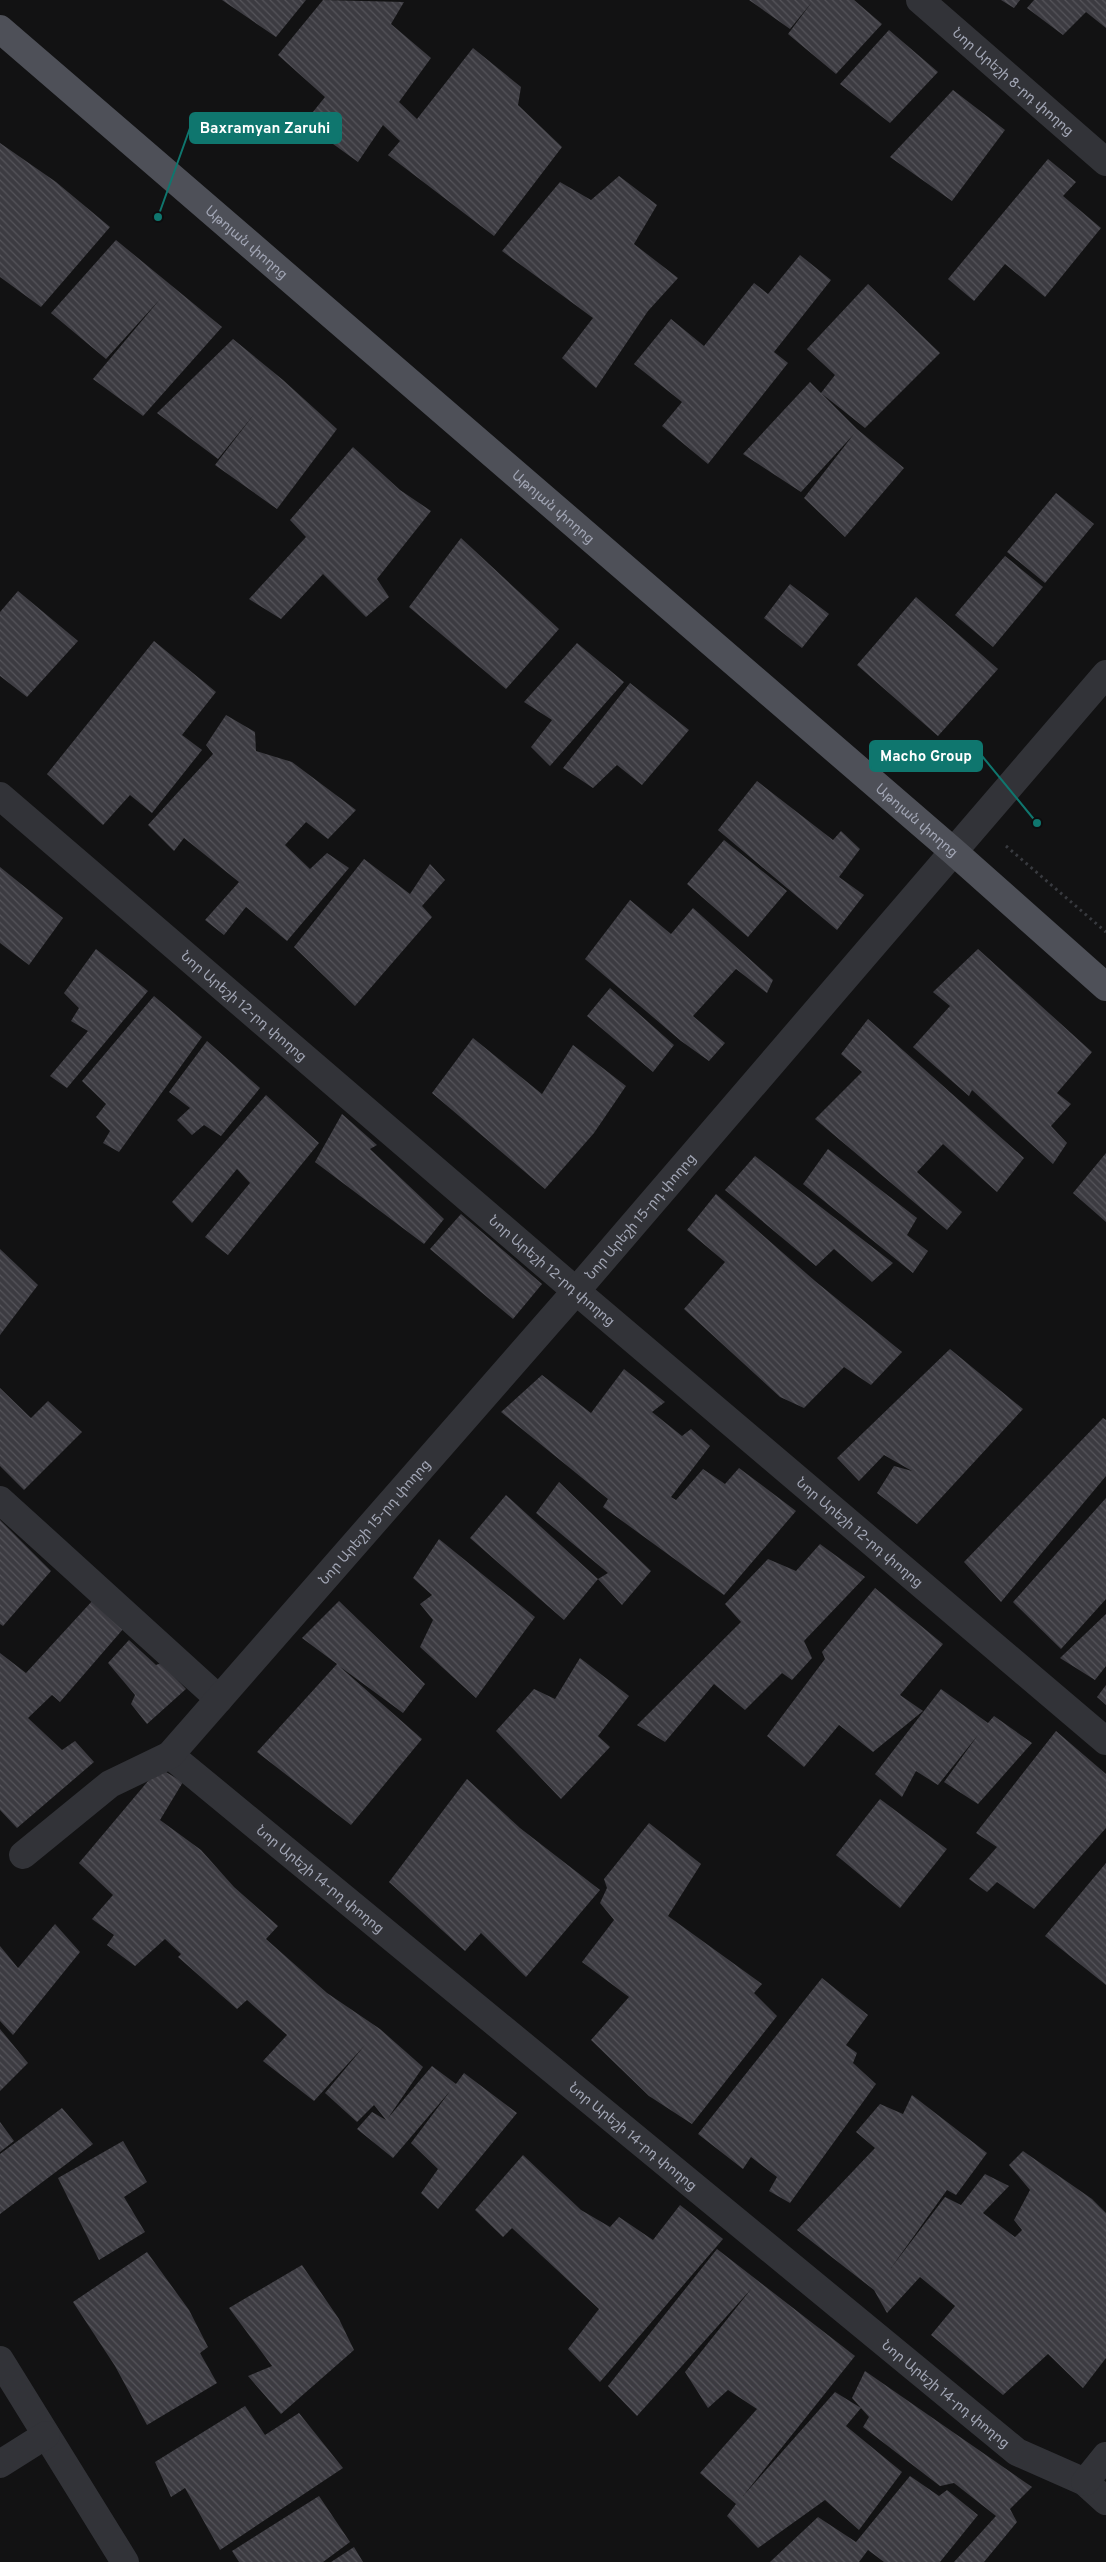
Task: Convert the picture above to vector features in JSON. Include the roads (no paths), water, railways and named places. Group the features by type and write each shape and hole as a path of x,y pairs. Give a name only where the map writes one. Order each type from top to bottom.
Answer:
{"main road":[{"name":"Աթոյան փողոց","path":"0,29 954,851 1106,987"}],"street":[{"name":"Նոր Արեշի 8-րդ փողոց","path":"920,0 1106,162"},
{"name":"Նոր Արեշի 15-րդ փողոց","path":"170,1755 576,1291 1106,674"},
{"name":"Նոր Արեշի 12-րդ փողոց","path":"0,796 576,1291 1106,1741"},
{"path":"0,1500 219,1699"},
{"path":"23,1855 110,1784 170,1755"},
{"name":"Նոր Արեշի 14-րդ փողոց","path":"170,1755 1017,2452 1085,2482 1106,2501"},
{"path":"0,2360 125,2562"},
{"path":"0,2464 46,2435"},
{"path":"1085,2482 1106,2456"}],"place":[{"name":"Baxramyan Zaruhi","path":"158,217"},
{"name":"Macho Group","path":"1037,823"}]}
